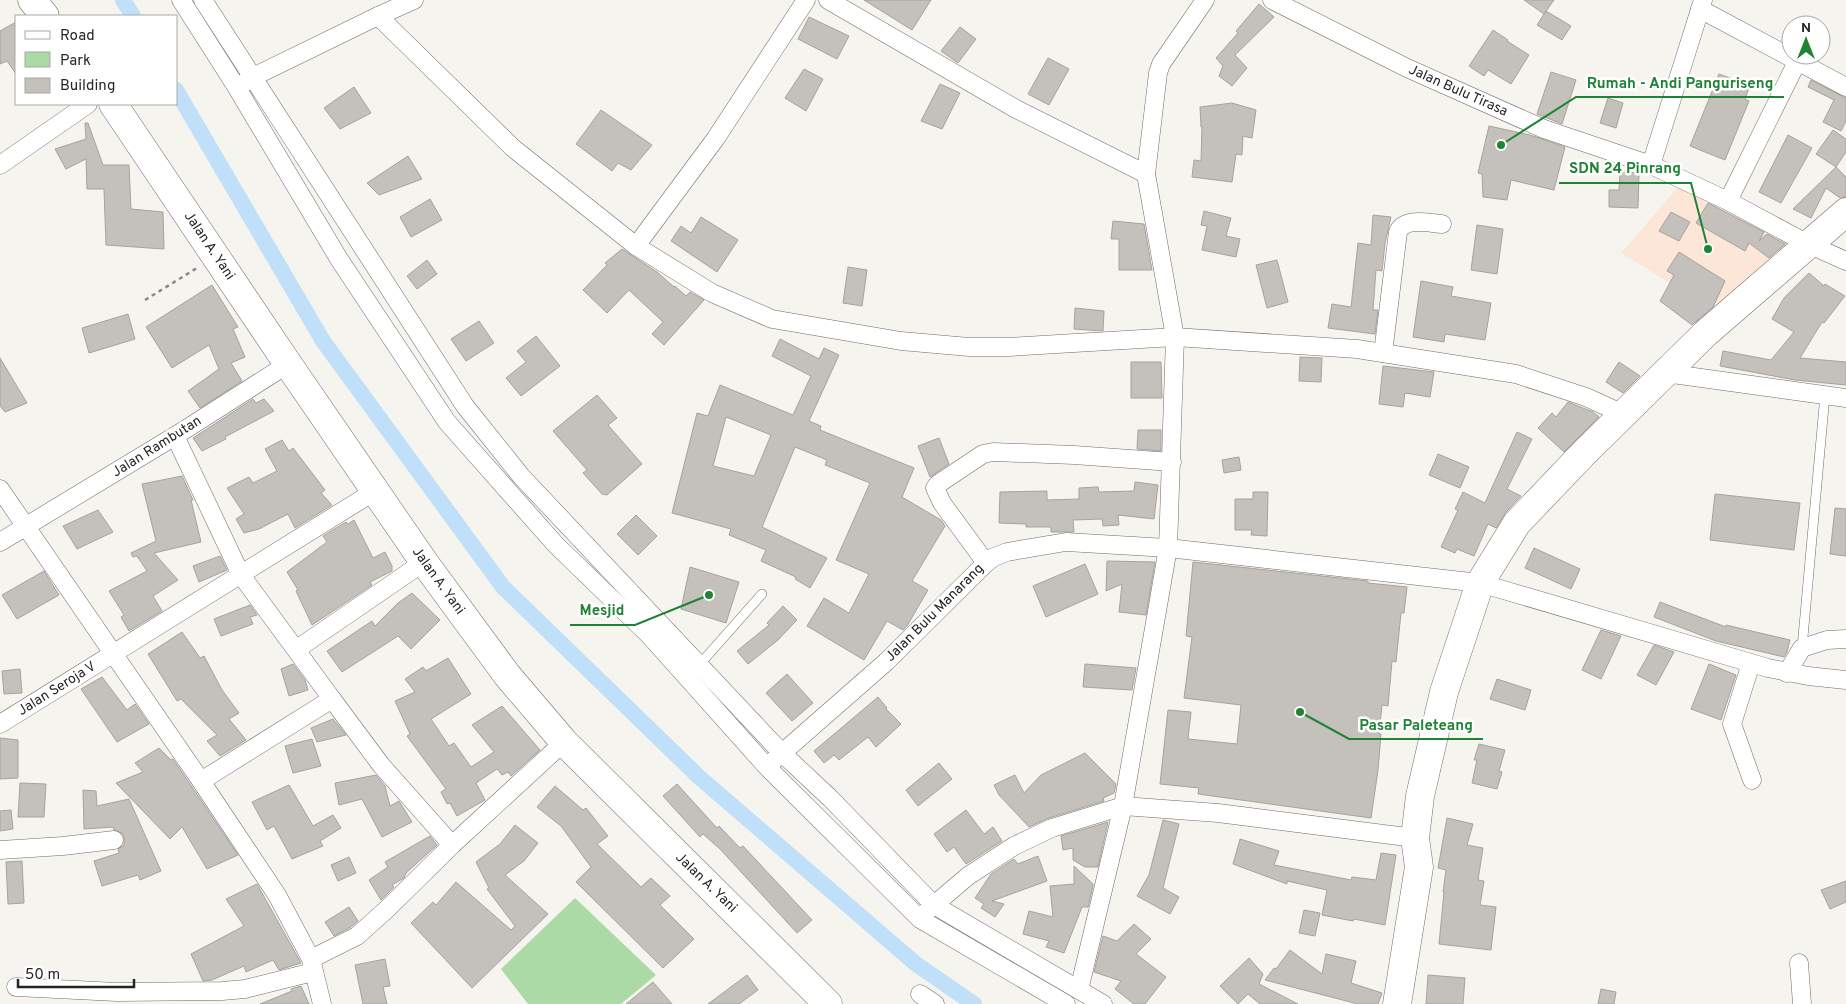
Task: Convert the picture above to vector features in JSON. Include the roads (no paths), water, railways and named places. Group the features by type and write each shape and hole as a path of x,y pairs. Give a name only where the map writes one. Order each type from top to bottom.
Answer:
{"main road":[{"path":"32,0 44,15"},
{"name":"Jalan A. Yani","path":"114,105 375,491 424,562 507,675 564,742 828,1004"},
{"path":"1398,1004 1419,867 1414,838 1420,796 1444,692 1480,583 1518,523 1623,414 1706,333 1846,212"}],"street":[{"path":"181,0 237,88 339,259 447,422 556,545 649,635 767,767 920,919 1066,1004"},
{"path":"204,0 465,406 521,476 782,753 830,798 934,905 1103,1004"},
{"path":"237,88 253,77 414,0"},
{"path":"636,246 716,138 806,0"},
{"path":"828,0 1016,109 1146,174"},
{"path":"1079,990 1123,806 1168,548 1175,337 1146,174 1158,72 1161,64 1205,0"},
{"name":"Jalan Bulu Tirasa","path":"1272,0 1379,56 1544,129 1651,165 1728,201 1808,244 1846,261"},
{"path":"1651,165 1702,2 1781,52"},
{"path":"378,16 506,142 636,246 712,293 772,319 902,342 969,347 1009,347 1175,337 1336,347 1516,374 1586,398 1623,414"},
{"path":"1728,201 1796,65"},
{"path":"1803,65 1846,87"},
{"path":"0,165 87,105"},
{"path":"1383,353 1400,226 1406,222 1442,224"},
{"name":"Jalan Rambutan","path":"0,542 175,436 288,364"},
{"path":"1665,373 1846,398"},
{"path":"175,436 241,575 381,765 452,845"},
{"path":"986,563 942,503 935,488 938,484 983,454 993,452 1074,455 1172,462"},
{"path":"507,488 521,476"},
{"path":"0,489 277,895 312,965 322,1004"},
{"name":"Jalan Seroja V","path":"0,724 375,491"},
{"name":"Jalan Bulu Manarang","path":"767,767 886,662 986,563 994,557 1007,552 1066,542 1168,548 1480,583 1787,673 1846,680"},
{"path":"297,649 424,562"},
{"path":"1787,673 1802,648 1827,640 1846,639"},
{"path":"1751,663 1732,724 1752,780"},
{"path":"692,682 702,667"},
{"path":"201,781 332,699"},
{"path":"16,987 117,992 222,991 245,988 312,965 357,936 564,742"},
{"path":"920,919 977,869 1014,846 1052,828 1123,806 1218,812 1414,838"},
{"path":"0,850 63,846 114,840"},
{"path":"1799,963 1802,1004"},
{"path":"920,994 934,1004"}],"lane":[{"path":"1802,648 1825,395"},
{"path":"702,667 762,594"}],"waterway":[{"path":"123,0 132,15"},
{"path":"178,93 323,341 503,587 699,777 916,964 974,1004"}],"place":[{"name":"Rumah - Andi Panguriseng","path":"1501,145"},
{"name":"SDN 24 Pinrang","path":"1708,249"},
{"name":"Mesjid","path":"709,595"},
{"name":"Pasar Paleteang","path":"1300,712"}]}
